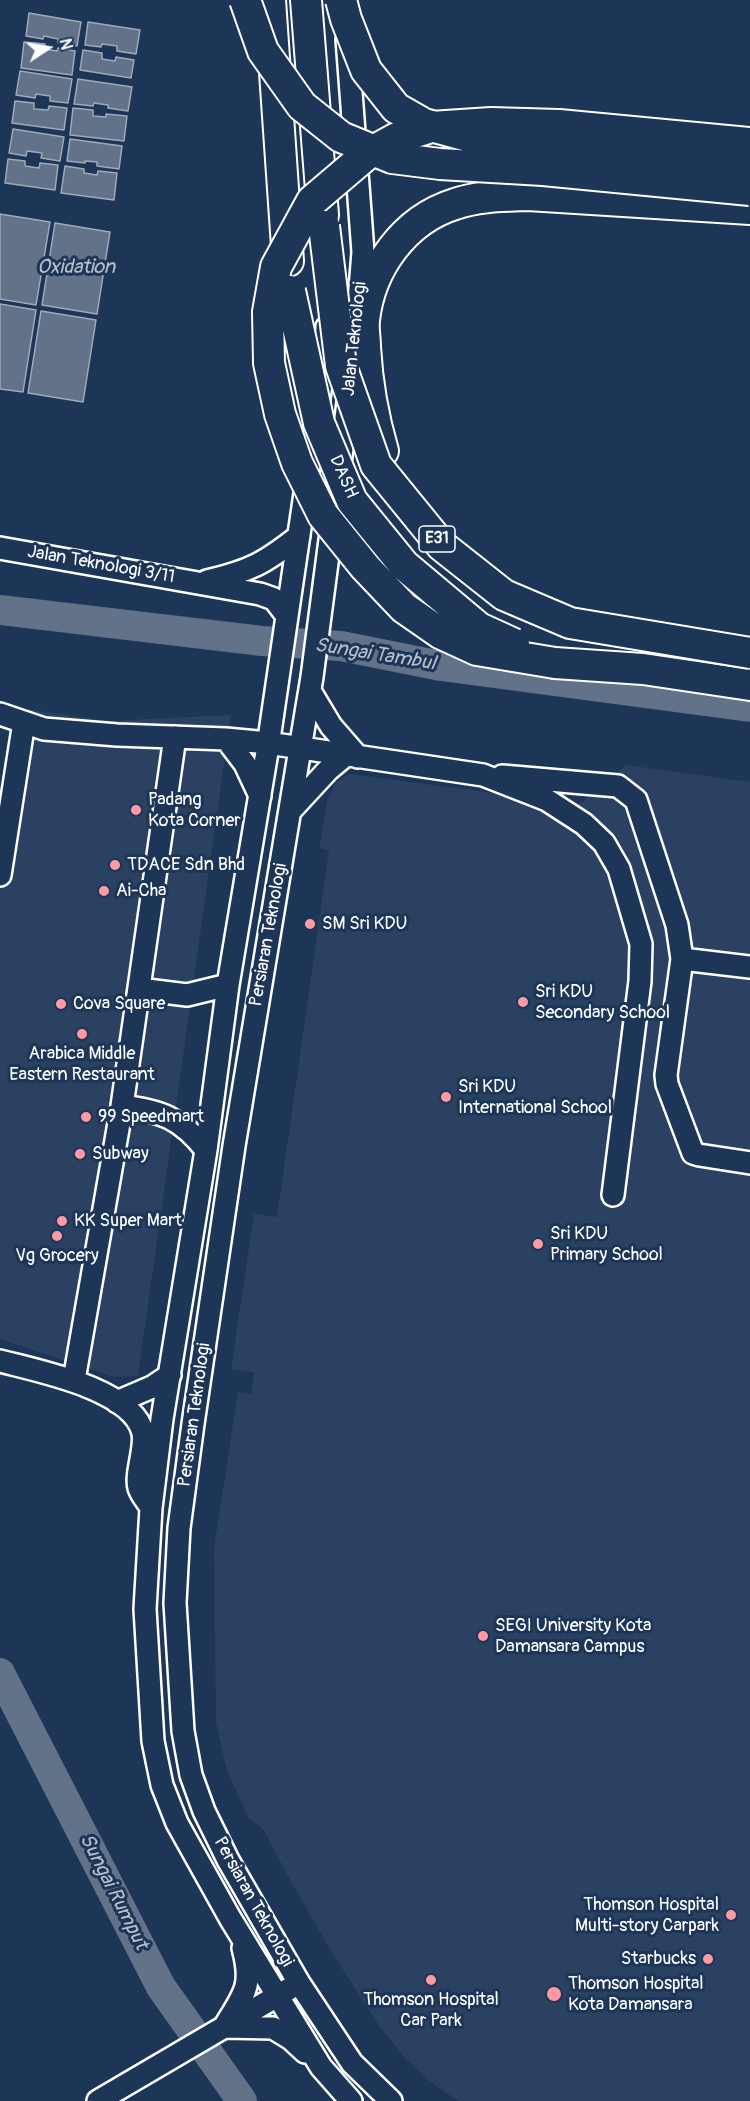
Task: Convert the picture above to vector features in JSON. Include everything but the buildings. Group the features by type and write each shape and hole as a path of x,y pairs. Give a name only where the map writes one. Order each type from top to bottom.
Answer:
{"highway":[{"path":"245,0 263,51 302,106 341,137 392,158 750,190"},
{"name":"DASH","path":"270,0 290,291 319,423 352,501 404,565 479,628 555,663 643,669 750,685"},
{"name":"DASH","path":"306,0 324,226 341,366 376,465 442,546 504,595 570,623 750,653"},
{"path":"342,0 346,19 366,70 396,108 424,124 497,144 750,168"},
{"path":"555,663 477,650 440,633 404,608 365,567 323,515 297,463 280,414 269,363 268,312 276,267 312,201 366,154 397,138 431,127 491,123 559,125 750,143"},
{"path":"411,508 383,450 370,402 364,322 370,291 385,259 404,234 427,216 455,204 492,197 528,195 750,209"}],"street":[{"name":"Jalan Teknologi","path":"278,675 326,350 332,250 318,0"},
{"name":"Jalan Teknologi","path":"311,684 320,630 352,369 363,252 342,0"},
{"path":"201,582 236,574 260,565 299,536"},
{"name":"Jalan Teknologi 3/11","path":"0,548 266,595 273,599 286,620"},
{"name":"Persiaran Teknologi","path":"278,675 228,985 206,1150 151,1508 145,1609 155,1752 162,1785 177,1823 230,1918 321,2067 351,2101"},
{"path":"311,684 331,726 352,756"},
{"name":"Persiaran Teknologi","path":"311,684 234,1146 178,1528 175,1604 183,1731 191,1775 204,1811 228,1860 299,1983 352,2063 391,2101"},
{"path":"0,714 44,729 268,743 483,775 536,777 618,786 636,800 677,925 682,959 666,1075 667,1084 693,1153 750,1162"},
{"path":"0,875 24,722"},
{"path":"74,1380 122,1106 175,737"},
{"path":"226,739 245,764 260,796"},
{"path":"290,811 327,770 352,756"},
{"path":"483,775 547,800 584,824 604,843 620,869 628,893 640,945 640,981 613,1195"},
{"path":"682,959 750,967"},
{"path":"139,989 187,995 228,985"},
{"path":"122,1106 168,1115 184,1125 206,1150"},
{"path":"0,1361 74,1380 117,1402 137,1417 144,1435 138,1487 151,1508"},
{"path":"117,1402 152,1387 170,1375"},
{"path":"219,2030 247,1986 249,1969 230,1918"},
{"path":"98,2101 299,1983"},
{"path":"219,2030 273,2028 291,2039 321,2067"}],"shaded area":[{"path":"26,709 109,721 231,715 138,1376 114,1377 0,1339 0,866"},
{"path":"626,765 750,782 750,2101 458,2101 428,2080 404,2057 380,2027 331,1951 263,1829 249,1819 227,1771 216,1723 214,1548 238,1392 251,1394 254,1373 231,1369 254,1214 277,1217 329,850 319,848 327,802 335,783 349,774 580,804"}],"water":[{"path":"29,13 81,22 77,46 58,43 58,39 44,36 43,39 26,36"},
{"path":"88,22 140,30 136,54 117,51 117,46 85,45"},
{"path":"24,42 45,44 44,49 57,51 58,48 75,51 72,75 21,68"},
{"path":"83,50 102,53 102,59 115,61 116,57 134,60 131,78 80,70"},
{"path":"20,71 72,79 68,103 50,101 50,96 36,94 35,98 16,95"},
{"path":"78,79 132,87 128,111 94,103 93,106 74,104"},
{"path":"15,101 34,103 34,109 48,110 49,106 67,108 64,130 12,123"},
{"path":"73,108 93,110 93,116 106,117 106,114 127,116 124,141 70,135"},
{"path":"13,129 64,137 60,161 41,158 42,153 27,151 26,156 9,153"},
{"path":"70,139 122,146 119,169 97,166 97,162 67,161"},
{"path":"8,159 25,161 25,166 39,168 40,163 58,165 55,190 5,183"},
{"path":"65,166 84,169 84,173 97,175 98,171 117,173 114,200 61,193"},
{"name":"Oxidation","path":"0,214 50,222 36,305 0,299"},
{"name":"Oxidation","path":"55,223 110,232 97,314 42,305"},
{"name":"Oxidation","path":"0,304 36,310 23,392 0,389"},
{"name":"Oxidation","path":"41,311 96,320 83,402 28,393"}],"waterway":[{"name":"Sungai Tambul","path":"0,610 262,641 341,646 441,666 750,707"},
{"name":"Sungai Rumput","path":"0,1673 161,1987 242,2101"}],"place":[{"name":"Padang Kota Corner","path":"136,810"},
{"name":"TDACE Sdn Bhd","path":"115,865"},
{"name":"Ai-Cha","path":"104,891"},
{"name":"SM Sri KDU","path":"310,924"},
{"name":"Sri KDU Secondary School","path":"523,1002"},
{"name":"Cova Square","path":"61,1004"},
{"name":"Arabica Middle Eastern Restaurant","path":"82,1034"},
{"name":"Sri KDU International School","path":"446,1097"},
{"name":"99 Speedmart","path":"86,1117"},
{"name":"Subway","path":"80,1154"},
{"name":"KK Super Mart","path":"62,1221"},
{"name":"Vg Grocery","path":"57,1236"},
{"name":"Sri KDU Primary School","path":"538,1244"},
{"name":"SEGI University Kota Damansara Campus","path":"483,1636"},
{"name":"Thomson Hospital Multi-story Carpark","path":"731,1915"},
{"name":"Starbucks","path":"708,1959"},
{"name":"Thomson Hospital Car Park","path":"431,1980"},
{"name":"Thomson Hospital Kota Damansara","path":"554,1994"}]}
